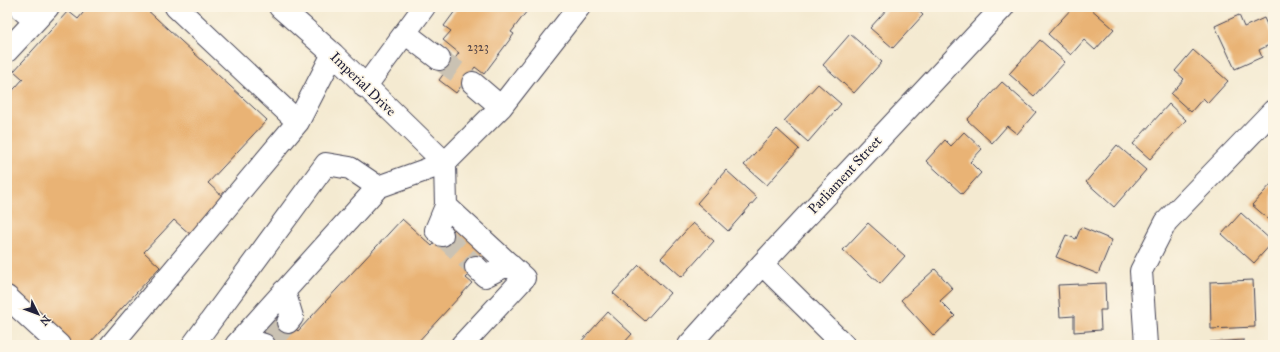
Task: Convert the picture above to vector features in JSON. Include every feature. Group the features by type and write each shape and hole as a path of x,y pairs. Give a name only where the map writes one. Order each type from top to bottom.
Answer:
{"street":[{"path":"176,7 298,122"},
{"name":"Imperial Drive","path":"280,7 333,54 365,87 445,163"},
{"path":"365,87 424,7"},
{"path":"239,341 378,188 445,163 501,107 579,7"},
{"name":"Parliament Street","path":"689,345 762,264 1003,7"},
{"path":"7,51 34,12"},
{"path":"405,33 439,59"},
{"path":"111,345 298,122 333,54"},
{"path":"473,83 501,107"},
{"path":"1146,345 1141,271 1166,222 1273,111"},
{"path":"442,235 436,230 446,206 445,163"},
{"path":"193,345 326,164 350,168 378,188"},
{"path":"446,206 524,278 462,345"},
{"path":"476,267 485,276 509,264"},
{"path":"762,264 844,345"},
{"path":"284,292 292,317 288,322"},
{"path":"7,297 59,345"},
{"path":"239,341 268,343"}],"building":[{"path":"88,7 144,7 267,120 208,183 224,198 191,235 174,220 144,252 160,267 88,345 70,345 7,287 7,97 23,79 14,71 68,11 78,19"},
{"path":"458,7 530,7 511,32 514,34 484,74 475,67 456,93 439,80 459,53 443,40 451,31 444,26"},
{"path":"889,7 914,7 923,15 893,48 870,28"},
{"path":"1073,7 1089,7 1114,29 1095,50 1084,40 1071,55 1048,34"},
{"path":"1239,15 1244,27 1264,18 1273,38 1273,43 1259,50 1262,57 1235,69 1215,26"},
{"path":"850,34 882,62 854,93 823,65"},
{"path":"1040,40 1065,62 1034,96 1009,74"},
{"path":"1193,50 1228,81 1208,103 1203,98 1191,112 1171,94 1184,79 1175,71"},
{"path":"1002,82 1036,112 1017,134 1007,126 992,143 967,120"},
{"path":"818,84 841,104 808,142 784,121"},
{"path":"1169,104 1186,120 1150,159 1133,144"},
{"path":"777,129 799,149 767,185 744,165"},
{"path":"964,132 982,149 970,162 981,173 962,194 926,161 945,140 951,146"},
{"path":"1117,145 1146,170 1114,207 1086,182"},
{"path":"726,170 757,198 728,231 697,203"},
{"path":"1273,182 1273,223 1252,205"},
{"path":"1241,213 1273,242 1254,263 1222,234"},
{"path":"402,219 432,246 454,222 488,254 466,278 472,283 415,345 279,345 264,332 280,315 298,331"},
{"path":"693,223 714,241 682,277 661,258"},
{"path":"868,223 905,256 880,284 843,250"},
{"path":"1081,227 1112,240 1098,274 1056,257 1066,235 1076,239"},
{"path":"639,265 670,293 645,321 613,293"},
{"path":"935,269 953,289 940,301 955,316 934,336 901,300"},
{"path":"1253,280 1255,327 1211,329 1210,282"},
{"path":"1105,283 1106,310 1100,310 1101,330 1074,332 1074,316 1060,317 1058,285"},
{"path":"608,312 632,334 622,345 578,345"},
{"path":"1244,340 1244,345 1210,345 1210,342"}],"tunnel":[{"path":"439,59 473,83"},
{"path":"442,235 476,267"},
{"path":"272,339 288,322"}]}
